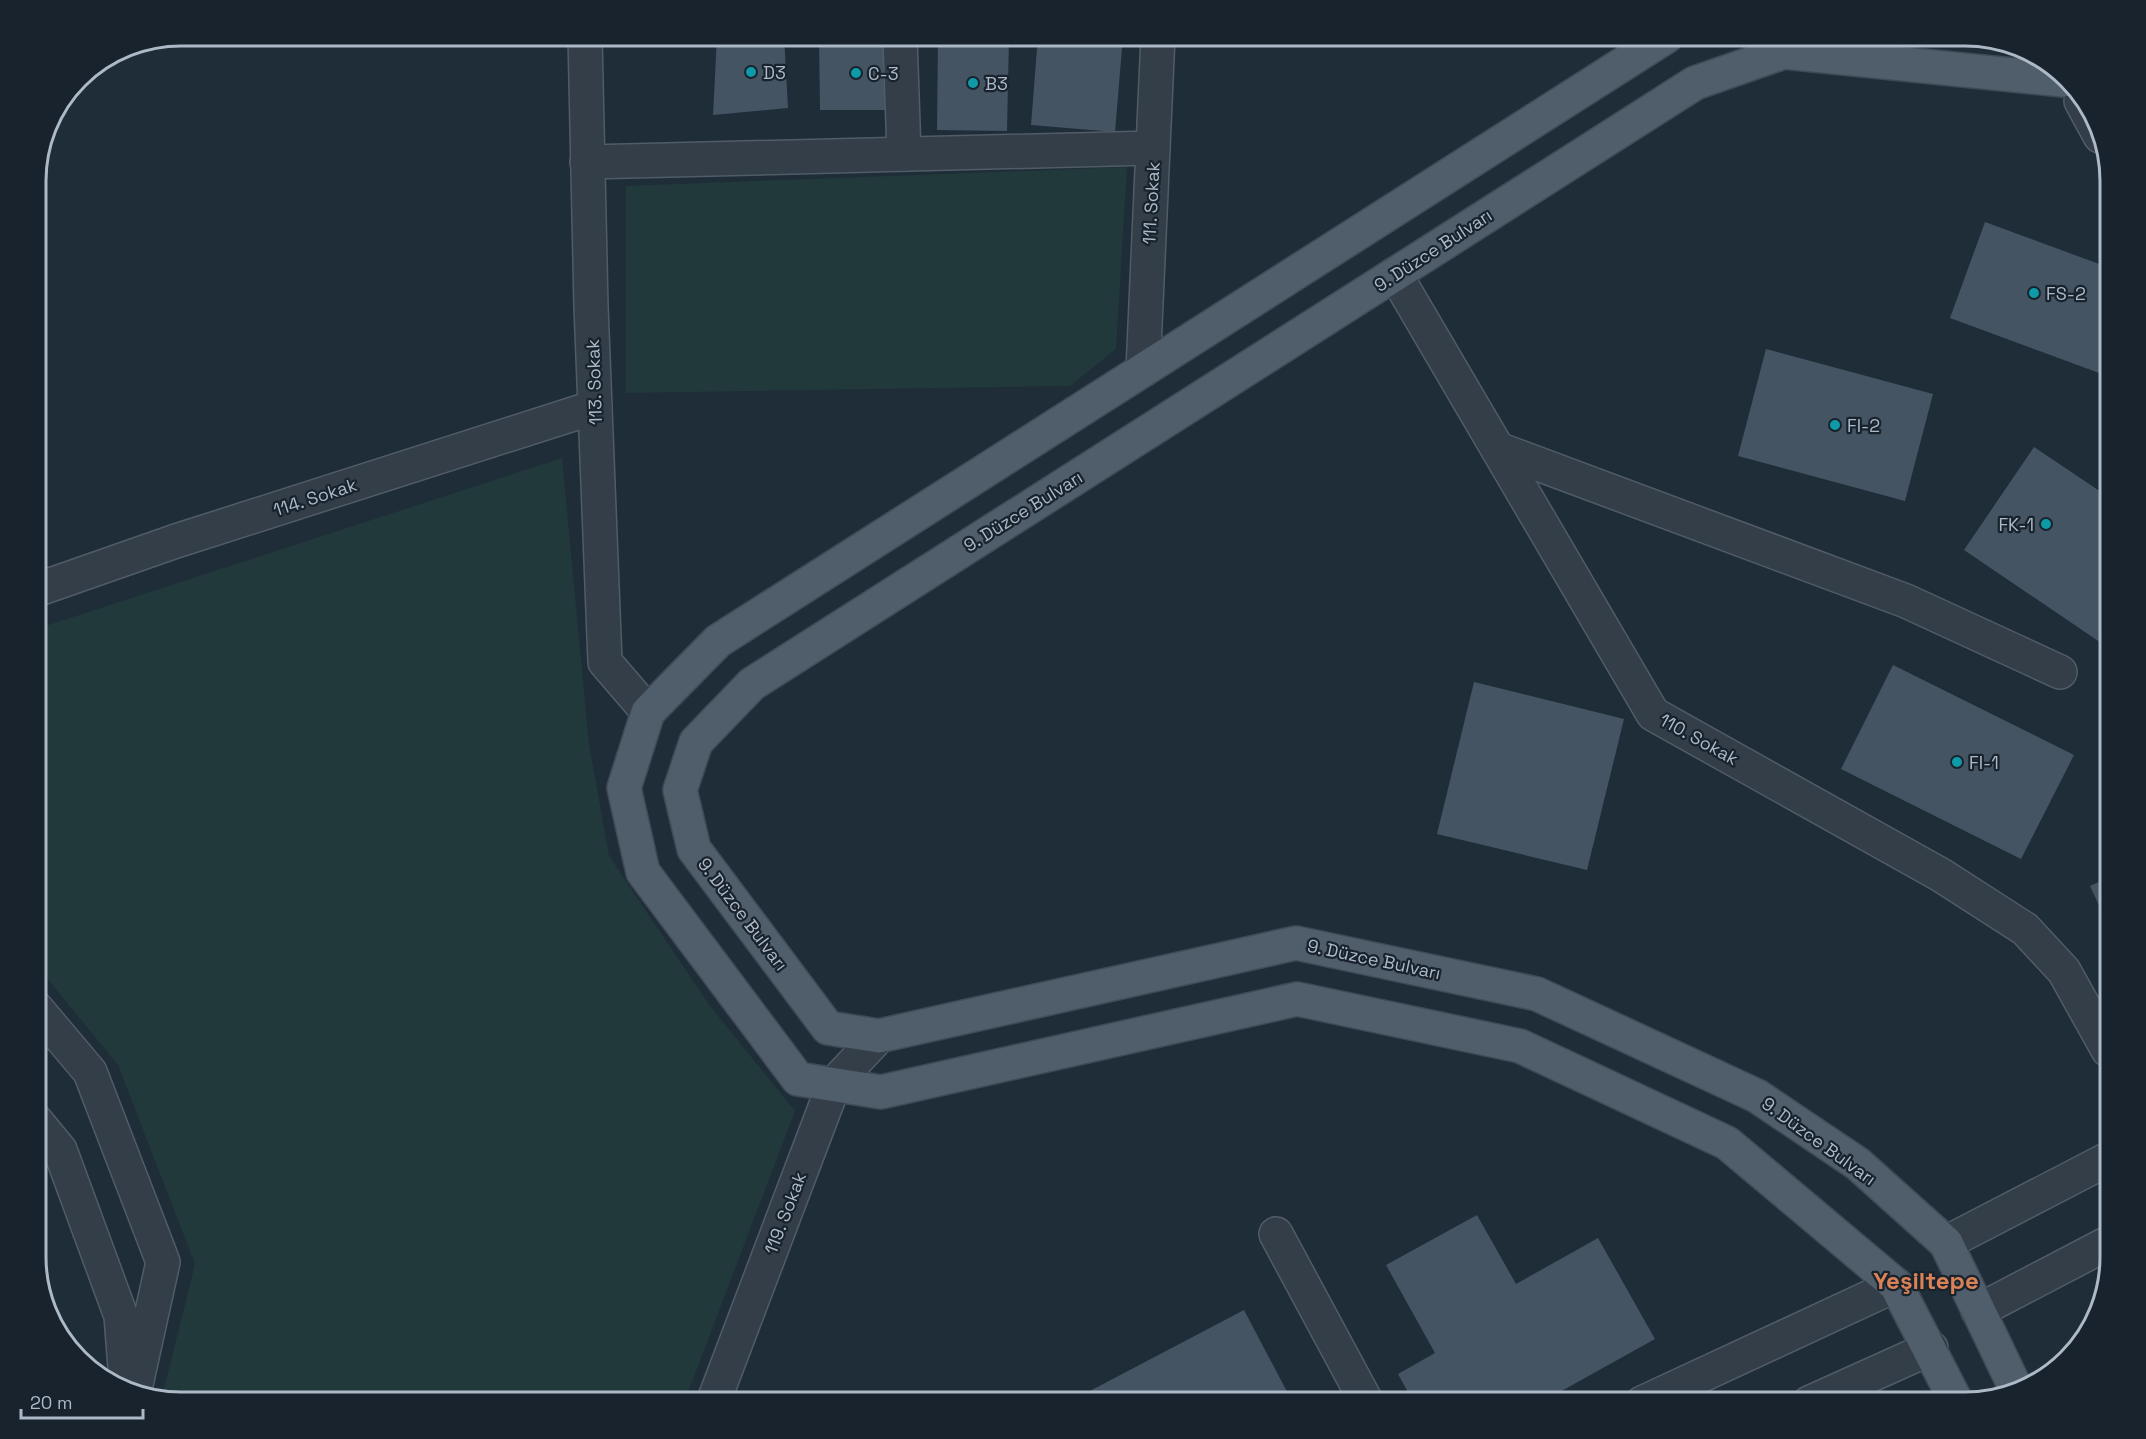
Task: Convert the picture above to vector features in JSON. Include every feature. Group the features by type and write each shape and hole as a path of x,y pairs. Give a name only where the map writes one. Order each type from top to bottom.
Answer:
{"main road":[{"path":"1651,46 718,640 648,712 624,788 643,872 798,1079 881,1092 1297,999 1520,1046 1727,1143 1896,1286 1931,1348 1952,1392"},
{"name":"9. Düzce Bulvarı","path":"2013,1383 1946,1243 1858,1164 1757,1096 1537,994 1296,943 879,1036 828,1028 694,849 680,790 696,742 752,684 1695,83 1784,52 2053,79"}],"street":[{"name":"111. Sokak","path":"1143,369 1158,46"},
{"name":"113. Sokak","path":"585,47 587,162 605,662 648,712"},
{"path":"900,47 904,154"},
{"path":"587,162 1153,148"},
{"name":"110. Sokak","path":"1395,274 1653,714 1941,875 2025,929 2064,971 2100,1036"},
{"name":"114. Sokak","path":"47,586 176,541 595,407"},
{"path":"1498,449 1906,601 2060,672"},
{"path":"47,1021 90,1072 163,1262 136,1384"},
{"name":"119. Sokak","path":"717,1392 834,1084 879,1036"},
{"path":"48,1146 121,1316 126,1380"},
{"path":"1946,1243 2100,1163"},
{"path":"1276,1234 1361,1392"},
{"path":"1978,1311 2100,1247"},
{"path":"1666,1392 1896,1286"},
{"path":"1833,1392 1931,1348"}],"green space":[{"path":"1127,167 1116,349 1070,386 626,393 626,186"},
{"path":"562,458 589,744 609,856 710,1006 795,1111 688,1392 163,1391 195,1264 118,1065 47,978 47,625"}],"building":[{"path":"1122,46 1115,132 1031,125 1037,47"},
{"name":"D3","path":"716,47 785,47 788,108 713,115"},
{"name":"C-3","path":"819,47 892,47 893,110 820,110"},
{"name":"B3","path":"938,47 1009,47 1007,131 937,130"},
{"name":"FS-2","path":"1985,222 2100,264 2100,373 1950,318"},
{"name":"FI-2","path":"1766,349 1933,394 1905,501 1738,456"},
{"name":"FK-1","path":"2034,447 2100,491 2100,642 1964,550"},
{"name":"FI-1","path":"1893,665 2074,755 2021,859 1841,769"},
{"path":"1474,682 1624,719 1587,870 1437,834"},
{"path":"2100,882 2100,908 2090,886"},
{"path":"1477,1215 1516,1284 1598,1238 1655,1339 1560,1392 1408,1392 1398,1374 1435,1353 1386,1265"},
{"path":"1244,1310 1287,1392 1088,1392"}],"place":[{"name":"D3","path":"751,72"},
{"name":"C-3","path":"856,73"},
{"name":"B3","path":"973,83"},
{"name":"FS-2","path":"2034,293"},
{"name":"FI-2","path":"1835,425"},
{"name":"FK-1","path":"2046,524"},
{"name":"FI-1","path":"1957,762"}],"district":[{"name":"Yeşiltepe","path":"1926,1280"}]}
